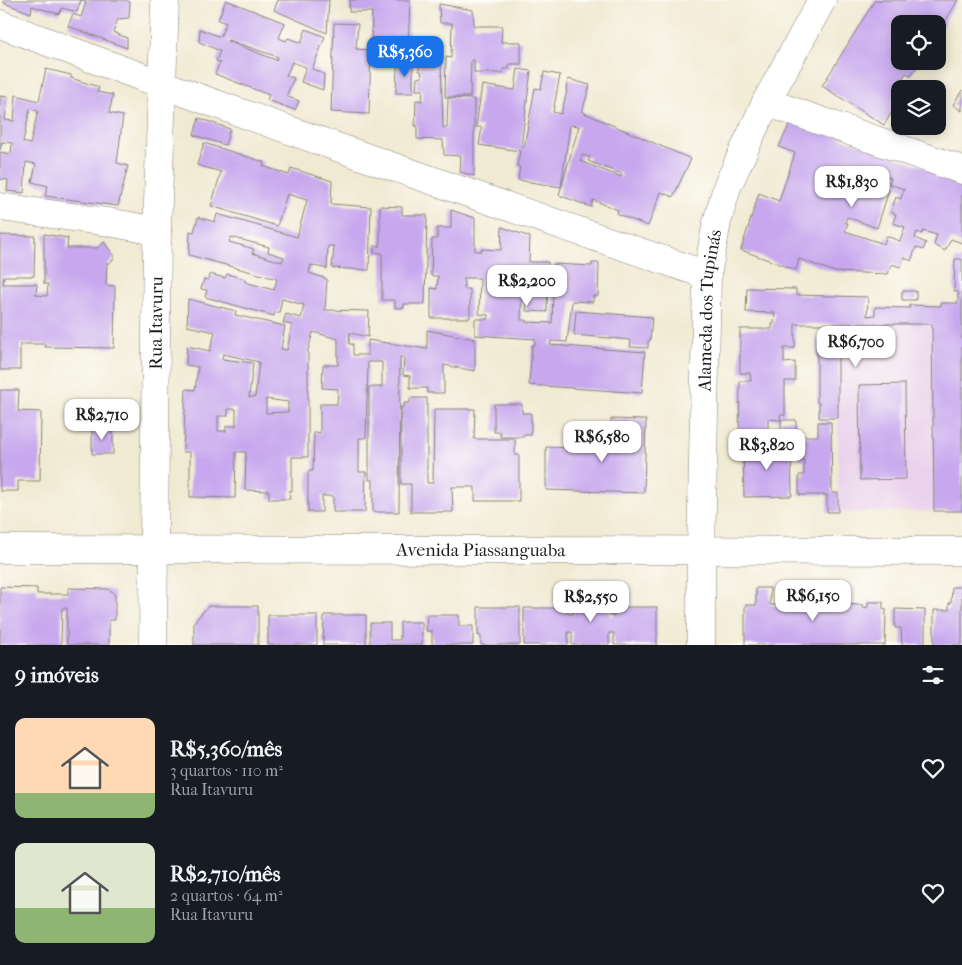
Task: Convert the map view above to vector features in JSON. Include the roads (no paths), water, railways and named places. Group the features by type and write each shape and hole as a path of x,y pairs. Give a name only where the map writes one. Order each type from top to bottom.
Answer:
{"street":[{"name":"Rua Itavuru","path":"153,645 157,231 165,0"},
{"name":"Alameda dos Tupinás","path":"701,645 701,552 707,275 717,222 727,187 766,102 822,0"},
{"path":"0,24 162,85 707,275"},
{"path":"766,102 962,170"},
{"path":"0,207 157,231"},
{"name":"Avenida Piassanguaba","path":"0,549 701,552 962,551"}]}
